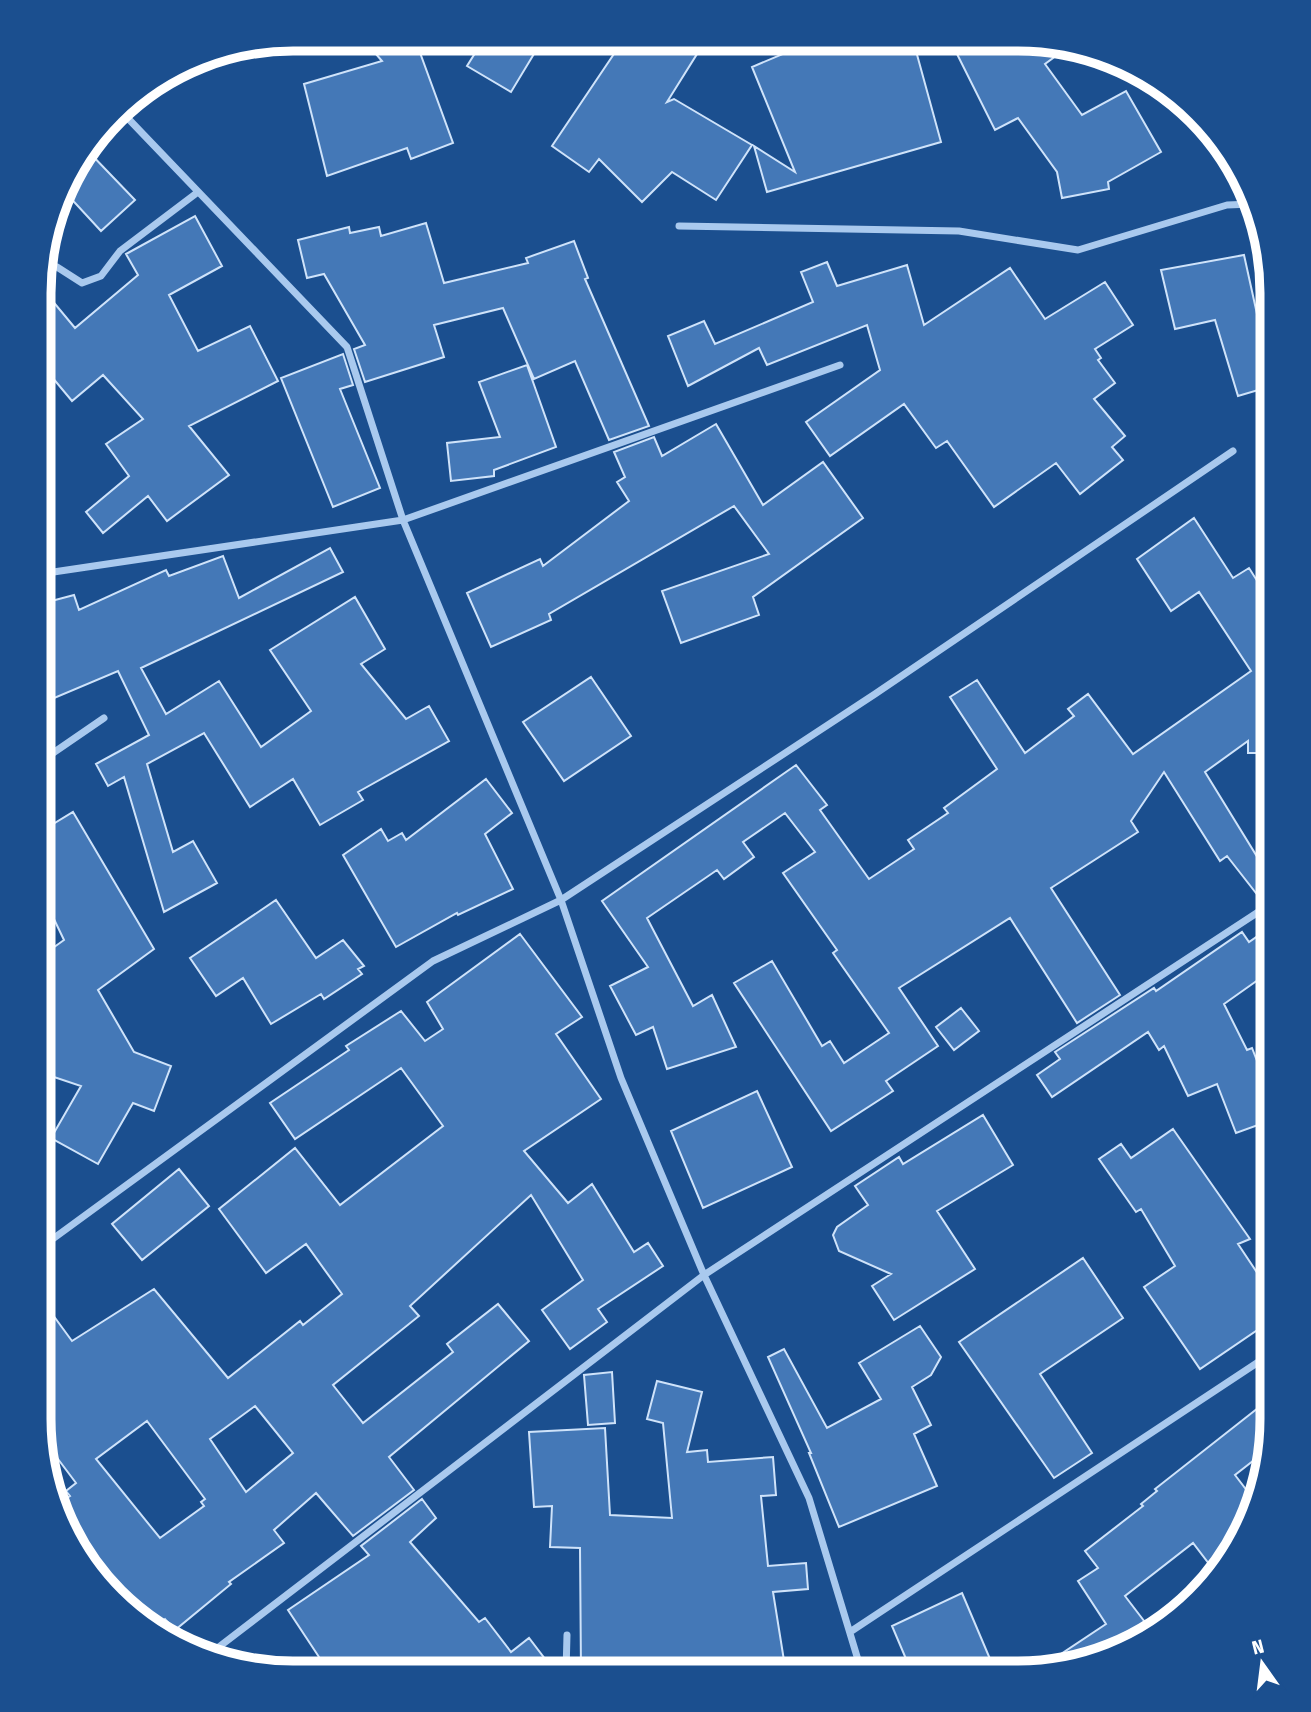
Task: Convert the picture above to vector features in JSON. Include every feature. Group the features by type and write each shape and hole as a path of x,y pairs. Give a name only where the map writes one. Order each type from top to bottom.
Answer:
{"street":[{"path":"127,117 347,347 403,520 561,900 621,1078 704,1275 809,1498 858,1661"},
{"path":"58,267 82,283 101,276 120,251 198,192"},
{"path":"680,226 959,231 1078,250 1227,205 1243,204"},
{"path":"51,572 403,520 840,365"},
{"path":"51,1240 433,961 561,900 875,694 1233,451"},
{"path":"51,754 104,718"},
{"path":"217,1649 704,1275 1260,911"},
{"path":"850,1632 1260,1361"},
{"path":"566,1661 567,1634"}],"building":[{"path":"373,51 419,51 453,143 411,159 407,148 327,176 304,84 382,61"},
{"path":"476,51 536,51 511,92 467,66"},
{"path":"616,51 692,51 697,54 667,102 674,99 752,145 716,200 672,172 642,202 599,159 589,172 552,146"},
{"path":"790,51 916,51 941,142 767,192 754,146 795,172 752,67"},
{"path":"956,51 1018,51 1058,55 1045,64 1082,115 1126,91 1161,152 1108,182 1109,189 1062,198 1057,172 1018,118 995,130"},
{"path":"93,156 135,200 101,231 71,198"},
{"path":"195,216 222,266 169,295 198,351 250,326 278,381 189,426 229,475 167,521 148,496 103,533 86,512 129,476 106,444 143,419 103,375 72,401 51,376 51,299 75,328 138,275 126,254"},
{"path":"426,223 444,283 528,263 526,258 574,241 588,278 585,279 649,426 609,440 575,361 534,379 503,308 434,325 444,357 365,382 354,349 365,345 324,274 307,278 298,240 349,227 350,233 379,227 381,236"},
{"path":"1244,255 1260,323 1260,390 1238,396 1215,320 1175,329 1161,270"},
{"path":"827,262 837,286 907,265 924,325 1010,268 1045,319 1105,282 1133,325 1095,349 1101,358 1098,360 1115,383 1094,399 1125,436 1112,447 1123,460 1080,494 1056,463 994,507 947,441 936,448 904,404 830,456 806,422 880,370 867,325 767,365 759,348 688,386 668,336 704,321 715,344 813,302 801,272"},
{"path":"343,354 353,385 340,389 380,488 333,507 281,378"},
{"path":"527,365 556,447 494,470 494,476 451,481 447,443 500,437 479,382"},
{"path":"716,424 763,505 823,462 863,518 753,597 759,615 681,643 662,591 769,554 734,506 549,614 551,620 491,647 467,593 540,559 543,566 629,501 617,482 625,477 614,452 654,437 662,456"},
{"path":"1194,518 1233,578 1249,568 1260,585 1260,758 1257,753 1248,753 1248,741 1205,772 1260,861 1260,898 1227,856 1220,861 1164,772 1131,821 1138,832 1051,888 1120,995 1077,1023 1010,918 899,988 938,1046 886,1081 893,1091 831,1131 734,983 772,961 822,1046 830,1041 844,1063 889,1033 833,953 837,950 783,873 815,852 785,813 743,842 754,857 724,879 717,870 647,918 693,1006 712,995 736,1047 667,1069 653,1027 636,1035 610,986 648,967 602,901 796,765 827,805 820,810 869,879 914,849 908,840 948,813 944,808 997,769 950,697 977,680 1025,753 1074,716 1068,709 1088,694 1133,754 1251,671 1199,592 1171,611 1137,559"},
{"path":"330,548 343,572 141,668 166,714 219,681 261,747 311,711 270,650 355,597 385,649 361,664 406,719 429,706 449,741 358,792 363,800 320,825 293,779 250,807 204,733 147,764 173,852 193,841 217,883 164,912 124,777 108,786 96,764 149,735 118,671 51,699 51,601 74,595 79,610 166,570 169,576 223,556 239,598"},
{"path":"591,677 631,736 564,781 523,722"},
{"path":"486,779 512,813 485,834 513,889 458,915 457,913 396,947 343,855 381,829 388,841 402,833 406,840"},
{"path":"73,812 154,949 98,990 134,1052 171,1066 154,1111 133,1103 98,1164 51,1138 81,1086 51,1076 51,949 64,940 51,913 51,825"},
{"path":"276,900 316,958 343,940 364,966 358,969 362,974 324,999 321,994 271,1024 243,978 216,996 190,958"},
{"path":"1242,932 1249,942 1260,934 1260,978 1224,1004 1247,1050 1252,1048 1260,1068 1260,1124 1236,1133 1217,1084 1188,1096 1164,1046 1159,1050 1148,1032 1052,1097 1037,1075 1060,1059 1055,1052 1154,988 1156,991"},
{"path":"520,934 582,1017 556,1034 601,1099 524,1151 568,1203 592,1184 634,1252 648,1243 663,1266 598,1309 607,1322 570,1349 542,1310 583,1280 531,1195 410,1306 419,1316 333,1385 363,1423 453,1352 447,1344 498,1304 529,1341 389,1457 414,1490 353,1536 316,1493 274,1530 284,1543 229,1582 231,1584 175,1630 165,1619 161,1622 145,1611 101,1567 76,1526 65,1499 70,1496 66,1491 76,1483 53,1453 51,1312 72,1341 154,1289 228,1378 300,1321 303,1325 342,1294 306,1244 266,1273 219,1209 295,1148 340,1205 443,1126 401,1068 295,1139 270,1103 349,1050 346,1046 401,1011 425,1041 443,1029 427,1002","holes":["255,1406 293,1453 246,1492 210,1439","147,1421 205,1499 201,1502 204,1506 160,1538 96,1459"]},
{"path":"961,1008 979,1031 954,1050 936,1027"},
{"path":"757,1091 792,1167 703,1208 671,1131"},
{"path":"983,1115 1013,1165 937,1211 975,1269 894,1320 872,1286 891,1274 839,1251 833,1235 837,1227 868,1205 855,1186 899,1157 903,1164"},
{"path":"1173,1129 1250,1239 1238,1244 1260,1277 1260,1328 1200,1369 1144,1287 1175,1266 1141,1209 1136,1212 1099,1159 1121,1144 1131,1158"},
{"path":"179,1169 209,1206 142,1260 112,1224"},
{"path":"1083,1258 1123,1318 1040,1374 1092,1453 1054,1478 959,1342"},
{"path":"920,1326 941,1357 931,1375 912,1387 931,1425 914,1434 937,1486 839,1527 811,1453 768,1357 784,1349 827,1428 881,1399 859,1363"},
{"path":"612,1372 615,1423 588,1425 584,1375"},
{"path":"657,1381 702,1392 687,1452 707,1450 708,1462 773,1457 776,1495 761,1496 768,1566 806,1563 808,1589 773,1592 784,1661 581,1661 580,1548 550,1547 552,1506 534,1507 529,1432 605,1428 610,1515 672,1518 663,1423 647,1419"},
{"path":"1260,1406 1257,1458 1235,1475 1248,1493 1247,1497 1235,1526 1210,1566 1193,1543 1125,1596 1146,1624 1096,1648 1054,1658 1106,1624 1078,1581 1098,1568 1085,1551 1143,1506 1141,1504 1157,1491 1155,1489"},
{"path":"422,1499 436,1518 410,1542 479,1622 485,1618 511,1652 529,1638 547,1661 322,1661 288,1610 369,1555 361,1546"},
{"path":"962,1593 991,1661 907,1661 892,1626"}]}
